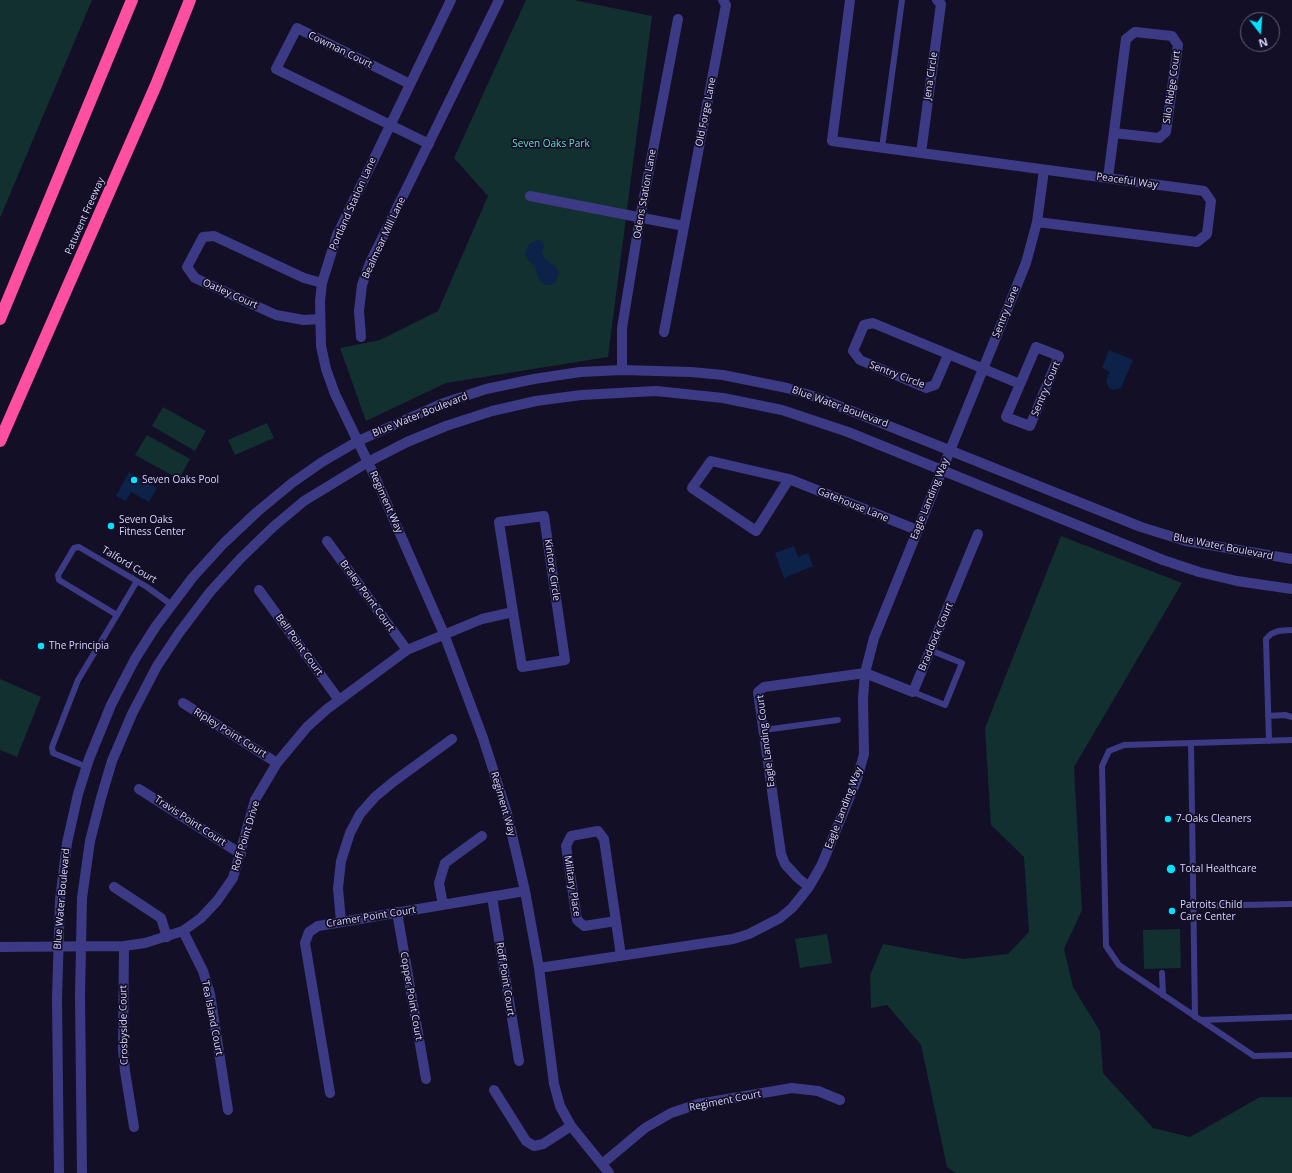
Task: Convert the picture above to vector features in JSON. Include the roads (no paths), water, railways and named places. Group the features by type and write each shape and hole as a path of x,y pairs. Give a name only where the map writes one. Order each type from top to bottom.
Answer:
{"highway":[{"path":"0,319 132,0"},
{"name":"Patuxent Freeway","path":"0,441 156,85 190,0"},
{"path":"156,85 200,0"}],"street":[{"name":"Portland Station Lane","path":"358,441 335,394 326,369 321,346 320,319 322,283 337,234 451,0"},
{"name":"Bealmear Mill Lane","path":"361,337 359,311 365,278 370,263 430,144 499,0"},
{"name":"Old Forge Lane","path":"664,332 726,5 723,0"},
{"name":"Peaceful Way","path":"850,0 832,141 1204,191 1211,201 1207,234 1197,242 1037,222"},
{"name":"Jena Circle","path":"921,153 941,4 937,0"},
{"name":"Odens Station Lane","path":"622,370 622,328 640,218 678,19"},
{"name":"Cowman Court","path":"390,125 276,69 297,28 410,84"},
{"name":"Silo Ridge Court","path":"1108,178 1126,39 1135,32 1172,36 1178,45 1166,132 1159,138 1114,133"},
{"path":"390,125 430,144"},
{"name":"Sentry Lane","path":"950,449 1026,263 1037,222 1044,170"},
{"path":"530,196 684,226"},
{"name":"Oatley Court","path":"320,319 304,320 276,315 195,278 187,267 203,237 214,236 304,278 322,283"},
{"name":"Sentry Circle","path":"948,355 935,385 926,388 860,360 853,351 864,325 872,323 983,368"},
{"name":"Sentry Court","path":"1036,346 1059,356 1030,426 1006,417 1020,384 1036,346"},
{"path":"983,368 1020,384"},
{"name":"Blue Water Boulevard","path":"59,1173 57,947 60,900 67,843 78,794 114,698 139,653 172,604 193,577 224,543 257,512 322,462 358,441 441,404 486,389 542,378 580,372 622,370 691,372 723,375 787,388 854,411 1140,527 1186,541 1292,559"},
{"name":"Blue Water Boulevard","path":"82,1173 82,898 90,841 101,798 112,761 132,714 157,666 178,633 205,598 240,559 304,501 368,462 407,442 446,426 492,411 536,401 581,394 656,391 723,398 782,410 848,432 1163,560 1199,572 1230,579 1292,589"},
{"name":"Regiment Way","path":"358,441 444,634 483,738 507,813 525,891 539,968 554,1084 560,1106 571,1126 609,1173"},
{"name":"Eagle Landing Way","path":"539,968 733,939 749,934 780,918 792,908 809,888 825,857 858,779 864,754 863,699 865,673 874,638 950,449"},
{"name":"Gatehouse Lane","path":"789,479 756,531 692,488 711,461 789,479 918,530"},
{"name":"Kintore Circle","path":"544,516 565,660 522,667 513,612 499,522 544,516"},
{"name":"Braddock Court","path":"913,692 978,534"},
{"name":"Braley Point Court","path":"327,541 407,650"},
{"name":"Bell Point Court","path":"259,590 339,700"},
{"path":"444,634 482,618 513,612"},
{"name":"Roff Point Drive","path":"0,947 124,946 146,943 183,931 201,918 217,901 233,878 255,800 277,763 307,727 339,700 407,650 444,634"},
{"path":"865,673 913,692"},
{"name":"Eagle Landing Court","path":"809,888 785,864 781,854 758,692 764,687 865,673"},
{"name":"Ripley Point Court","path":"183,703 277,763"},
{"path":"341,922 338,888 341,861 350,833 360,814 375,797 393,782 452,739"},
{"name":"Travis Point Court","path":"138,789 241,854"},
{"name":"Military Place","path":"616,921 584,926 577,920 566,846 571,836 598,831 604,839 616,921 621,956"},
{"path":"443,905 439,883 445,863 482,836"},
{"path":"114,887 161,918 167,936"},
{"name":"Cramer Point Court","path":"330,1093 305,943 309,932 318,926 525,891"},
{"name":"Roff Point Court","path":"492,897 519,1061"},
{"name":"Copper Point Court","path":"397,912 426,1079"},
{"name":"Tea Island Court","path":"183,931 203,971 210,994 228,1110"},
{"name":"Crosbyside Court","path":"124,946 123,1049 134,1127"},
{"name":"Regiment Court","path":"602,1164 645,1128 671,1113 698,1104 792,1088 818,1091 840,1100"},
{"path":"494,1090 526,1141 534,1146 544,1144 571,1126"}],"lane":[{"path":"882,148 902,0"},
{"name":"Talford Court","path":"116,615 59,580 58,574 74,548 79,547 137,581 172,604"},
{"path":"87,767 53,753 52,747 78,680 137,581"},
{"path":"1269,741 1266,639 1271,634 1278,631 1292,630"},
{"path":"913,692 945,704 948,698 962,663 930,650"},
{"path":"1268,716 1285,715 1292,717"},
{"path":"764,730 838,720"},
{"path":"1292,740 1124,746 1109,751 1102,766 1106,946 1119,965 1254,1056 1292,1055"},
{"path":"1191,743 1198,1018"},
{"path":"1194,906 1292,904"},
{"path":"1162,973 1163,995"},
{"path":"1198,1018 1292,1017"}],"water":[{"path":"538,239 544,246 542,253 545,259 556,267 559,272 556,282 550,285 545,285 539,280 535,267 525,254 529,244"},
{"path":"1109,350 1133,360 1121,388 1114,390 1109,388 1106,381 1110,372 1102,368"},
{"name":"Seven Oaks Pool","path":"129,472 157,488 149,502 131,492 126,501 116,496"},
{"path":"794,546 798,557 808,553 813,566 784,578 775,553"}],"place":[{"name":"Seven Oaks Pool","path":"134,480"},
{"name":"Seven Oaks Fitness Center","path":"111,526"},
{"name":"The Principia","path":"41,646"},
{"name":"7-Oaks Cleaners","path":"1168,819"},
{"name":"Total Healthcare","path":"1171,869"},
{"name":"Patroits Child Care Center","path":"1172,911"}],"park label":[{"name":"Seven Oaks Park","path":"551,144"}]}
